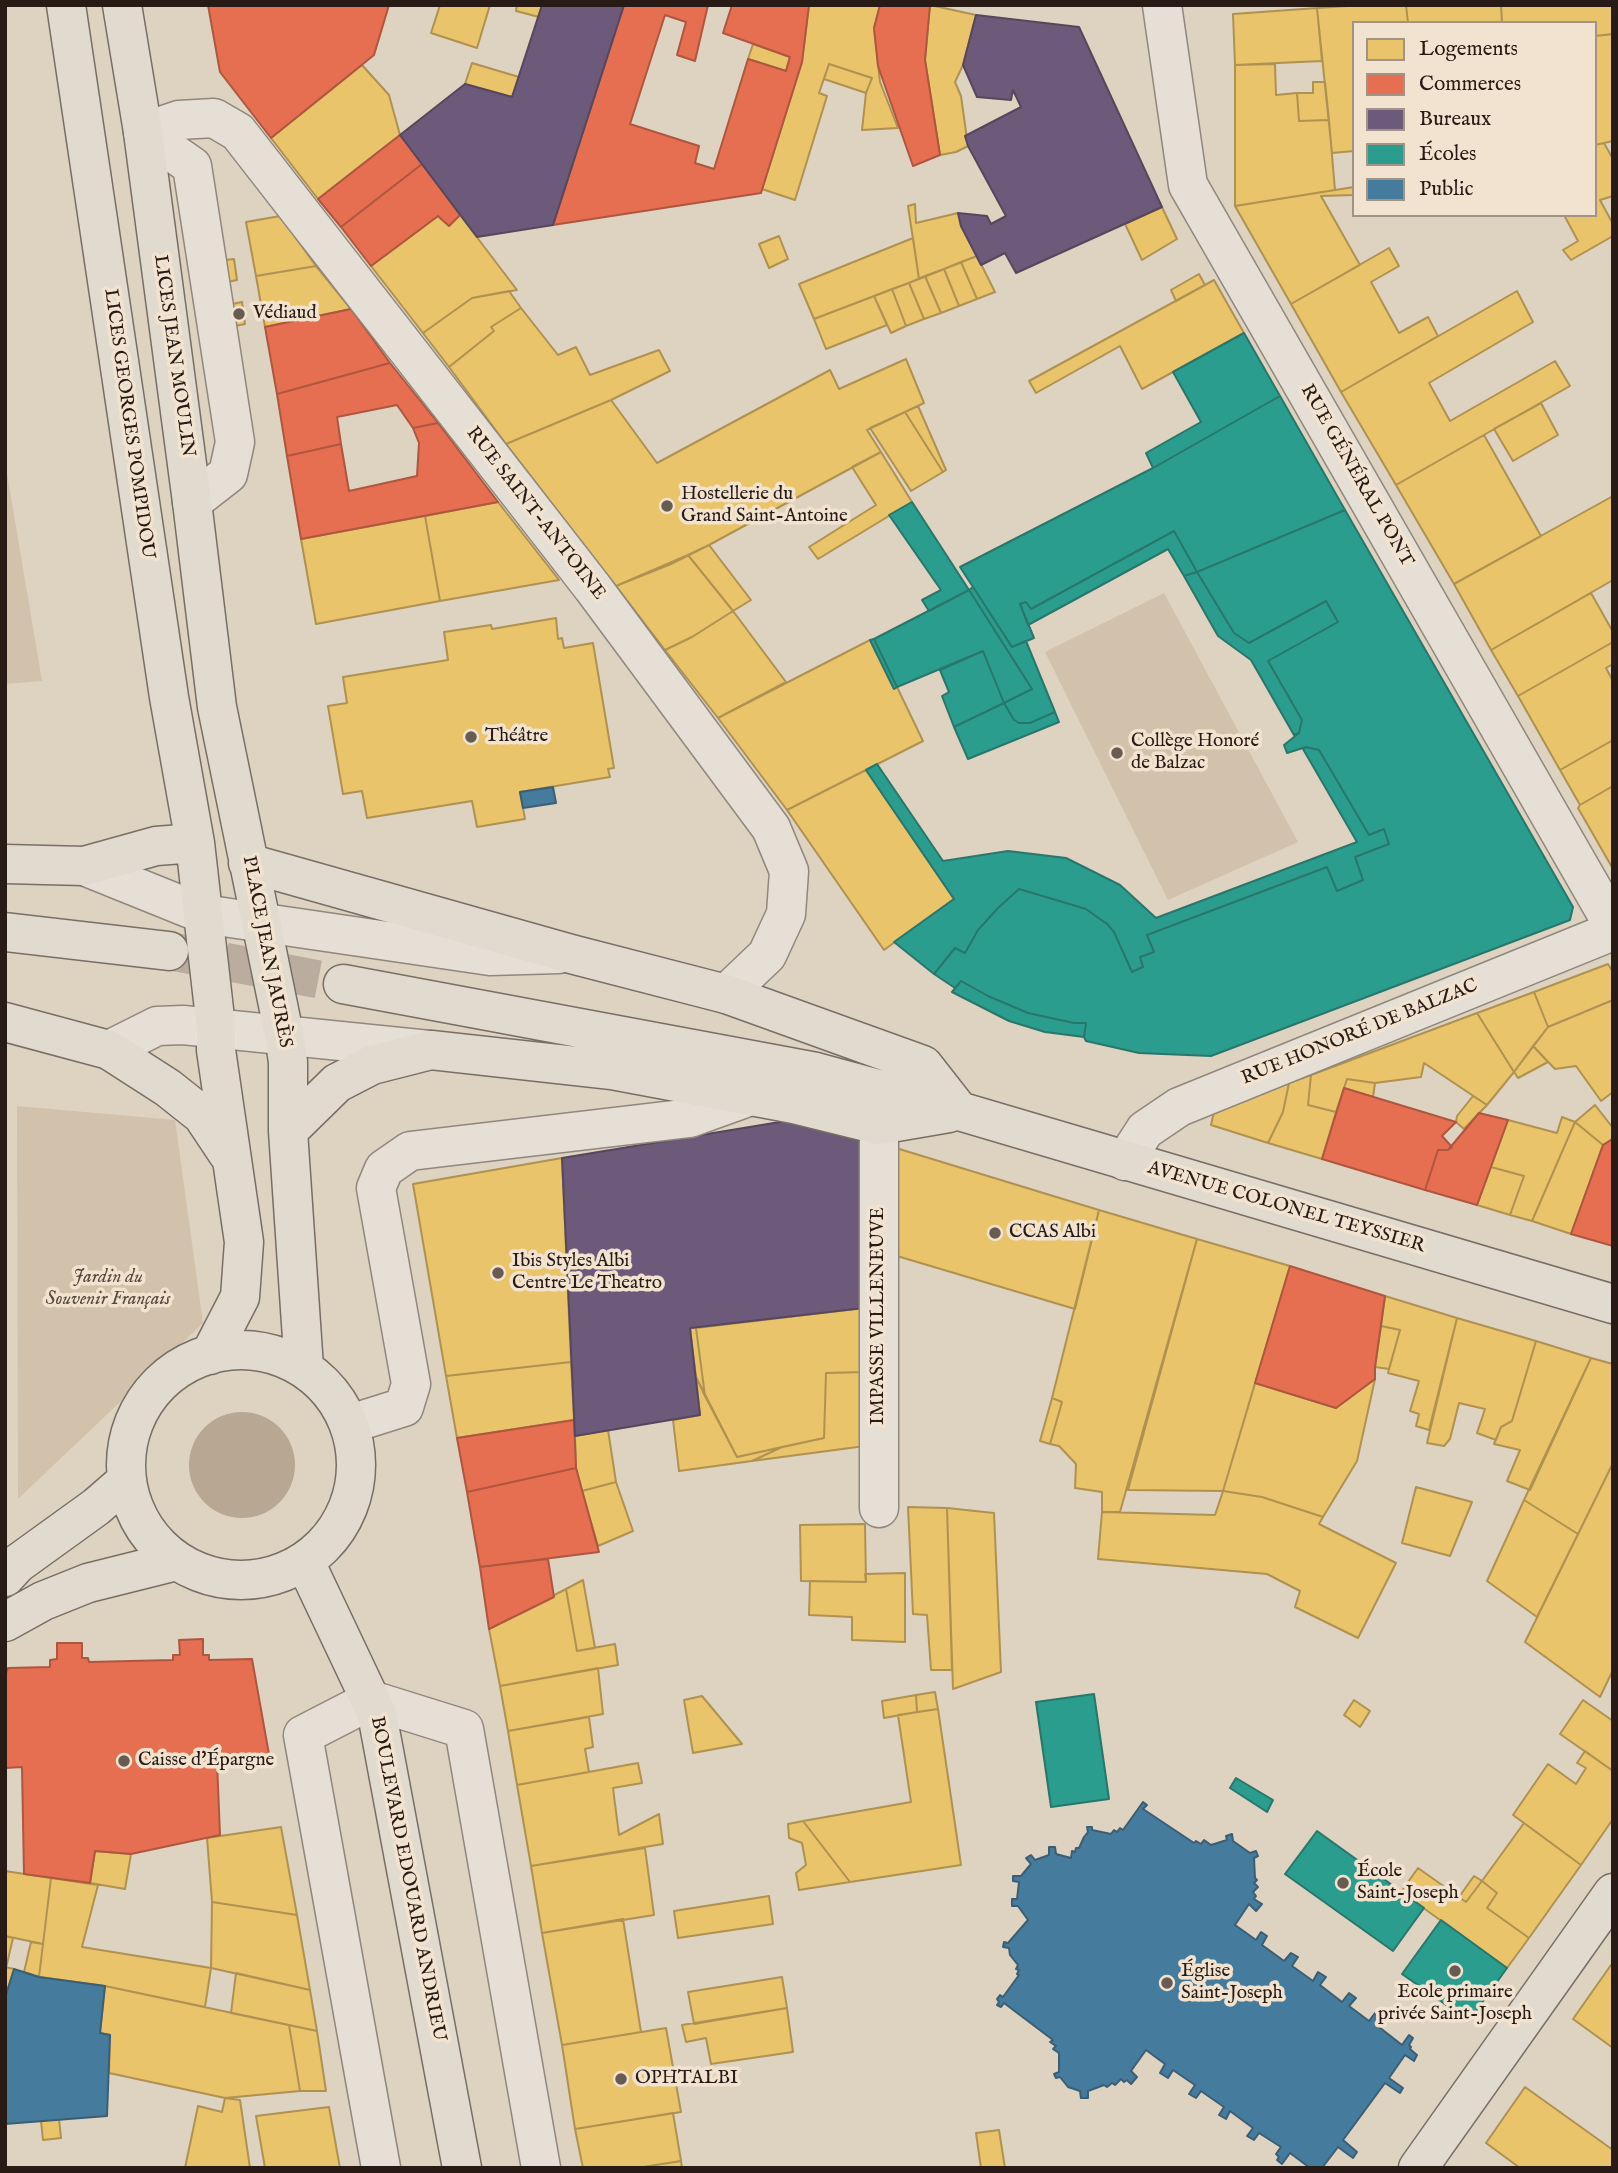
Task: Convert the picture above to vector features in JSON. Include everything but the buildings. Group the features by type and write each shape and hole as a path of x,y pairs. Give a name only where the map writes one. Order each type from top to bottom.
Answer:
{"main road":[{"name":"LICES GEORGES POMPIDOU","path":"66,5 169,697 195,843"},
{"name":"LICES JEAN MOULIN","path":"122,5 144,132 217,707"},
{"name":"PLACE JEAN JAURÈS","path":"217,707 288,1062 288,1131 304,1368"},
{"path":"5,864 84,866 156,846 195,843 216,1027 216,1050 244,1242 240,1297 210,1355"},
{"path":"248,863 571,954 726,994 923,1065 959,1111 879,1125 794,1104 612,1070 431,1050 372,1065 337,1083 288,1131"},
{"path":"5,932 169,951"},
{"name":"AVENUE COLONEL TEYSSIER","path":"343,985 816,1072 959,1111 1613,1304"},
{"path":"5,1023 108,1050 168,1088 202,1115 233,1161"},
{"path":"240,1349 271,1354 304,1368 330,1391 349,1424 357,1462 351,1501 333,1535 305,1562 269,1577 230,1580 176,1561 160,1548 138,1518 126,1481 126,1449 136,1417 153,1390 178,1368 210,1355 240,1349"},
{"path":"5,1577 17,1564 96,1507 126,1481"},
{"path":"5,1622 43,1601 88,1584 176,1561"},
{"name":"BOULEVARD EDOUARD ANDRIEU","path":"305,1562 377,1714 462,2168"},
{"path":"1418,2168 1613,1893"}],"street":[{"name":"RUE GÉNÉRAL PONT","path":"1162,5 1188,184 1613,925"},
{"name":"RUE SAINT-ANTOINE","path":"144,132 179,120 214,118 238,132 593,588 771,828 789,871 786,914 767,955 726,994"},
{"path":"144,132 192,166 235,442 229,474 192,502"},
{"path":"84,866 203,914 490,956 571,954"},
{"name":"RUE HONORÉ DE BALZAC","path":"1125,1161 1145,1130 1179,1107 1613,931"},
{"path":"108,1050 157,1026 183,1025 431,1050"},
{"path":"349,1424 404,1407 411,1384 376,1188 384,1169 410,1151 690,1118 751,1096"},
{"name":"IMPASSE VILLENEUVE","path":"879,1125 879,1508"},
{"path":"381,2168 303,1735 371,1700 464,1729 541,2168"}],"green space":[{"path":"5,462 6,467 42,681 5,684"},
{"path":"1164,593 1298,842 1168,900 1045,652"},
{"name":"Jardin du Souvenir Français","path":"17,1106 175,1120 203,1323 18,1499"}],"shaded area":[{"path":"242,1412 262,1416 280,1427 291,1445 295,1465 291,1485 280,1503 262,1514 242,1518 222,1514 204,1503 193,1485 189,1465 193,1445 204,1427 222,1416"}],"tunnel":[{"path":"169,951 343,984"}],"place":[{"name":"Védiaud","path":"239,314"},
{"name":"Hostellerie du Grand Saint-Antoine","path":"667,506"},
{"name":"Théâtre","path":"471,737"},
{"name":"Collège Honoré de Balzac","path":"1117,753"},
{"name":"CCAS Albi","path":"995,1233"},
{"name":"Ibis Styles Albi Centre Le Theatro","path":"498,1273"},
{"name":"Caisse d'Épargne","path":"124,1761"},
{"name":"École Saint-Joseph","path":"1343,1883"},
{"name":"Ecole primaire privée Saint-Joseph","path":"1455,1971"},
{"name":"Église Saint-Joseph","path":"1167,1983"},
{"name":"OPHTALBI","path":"621,2079"}]}
